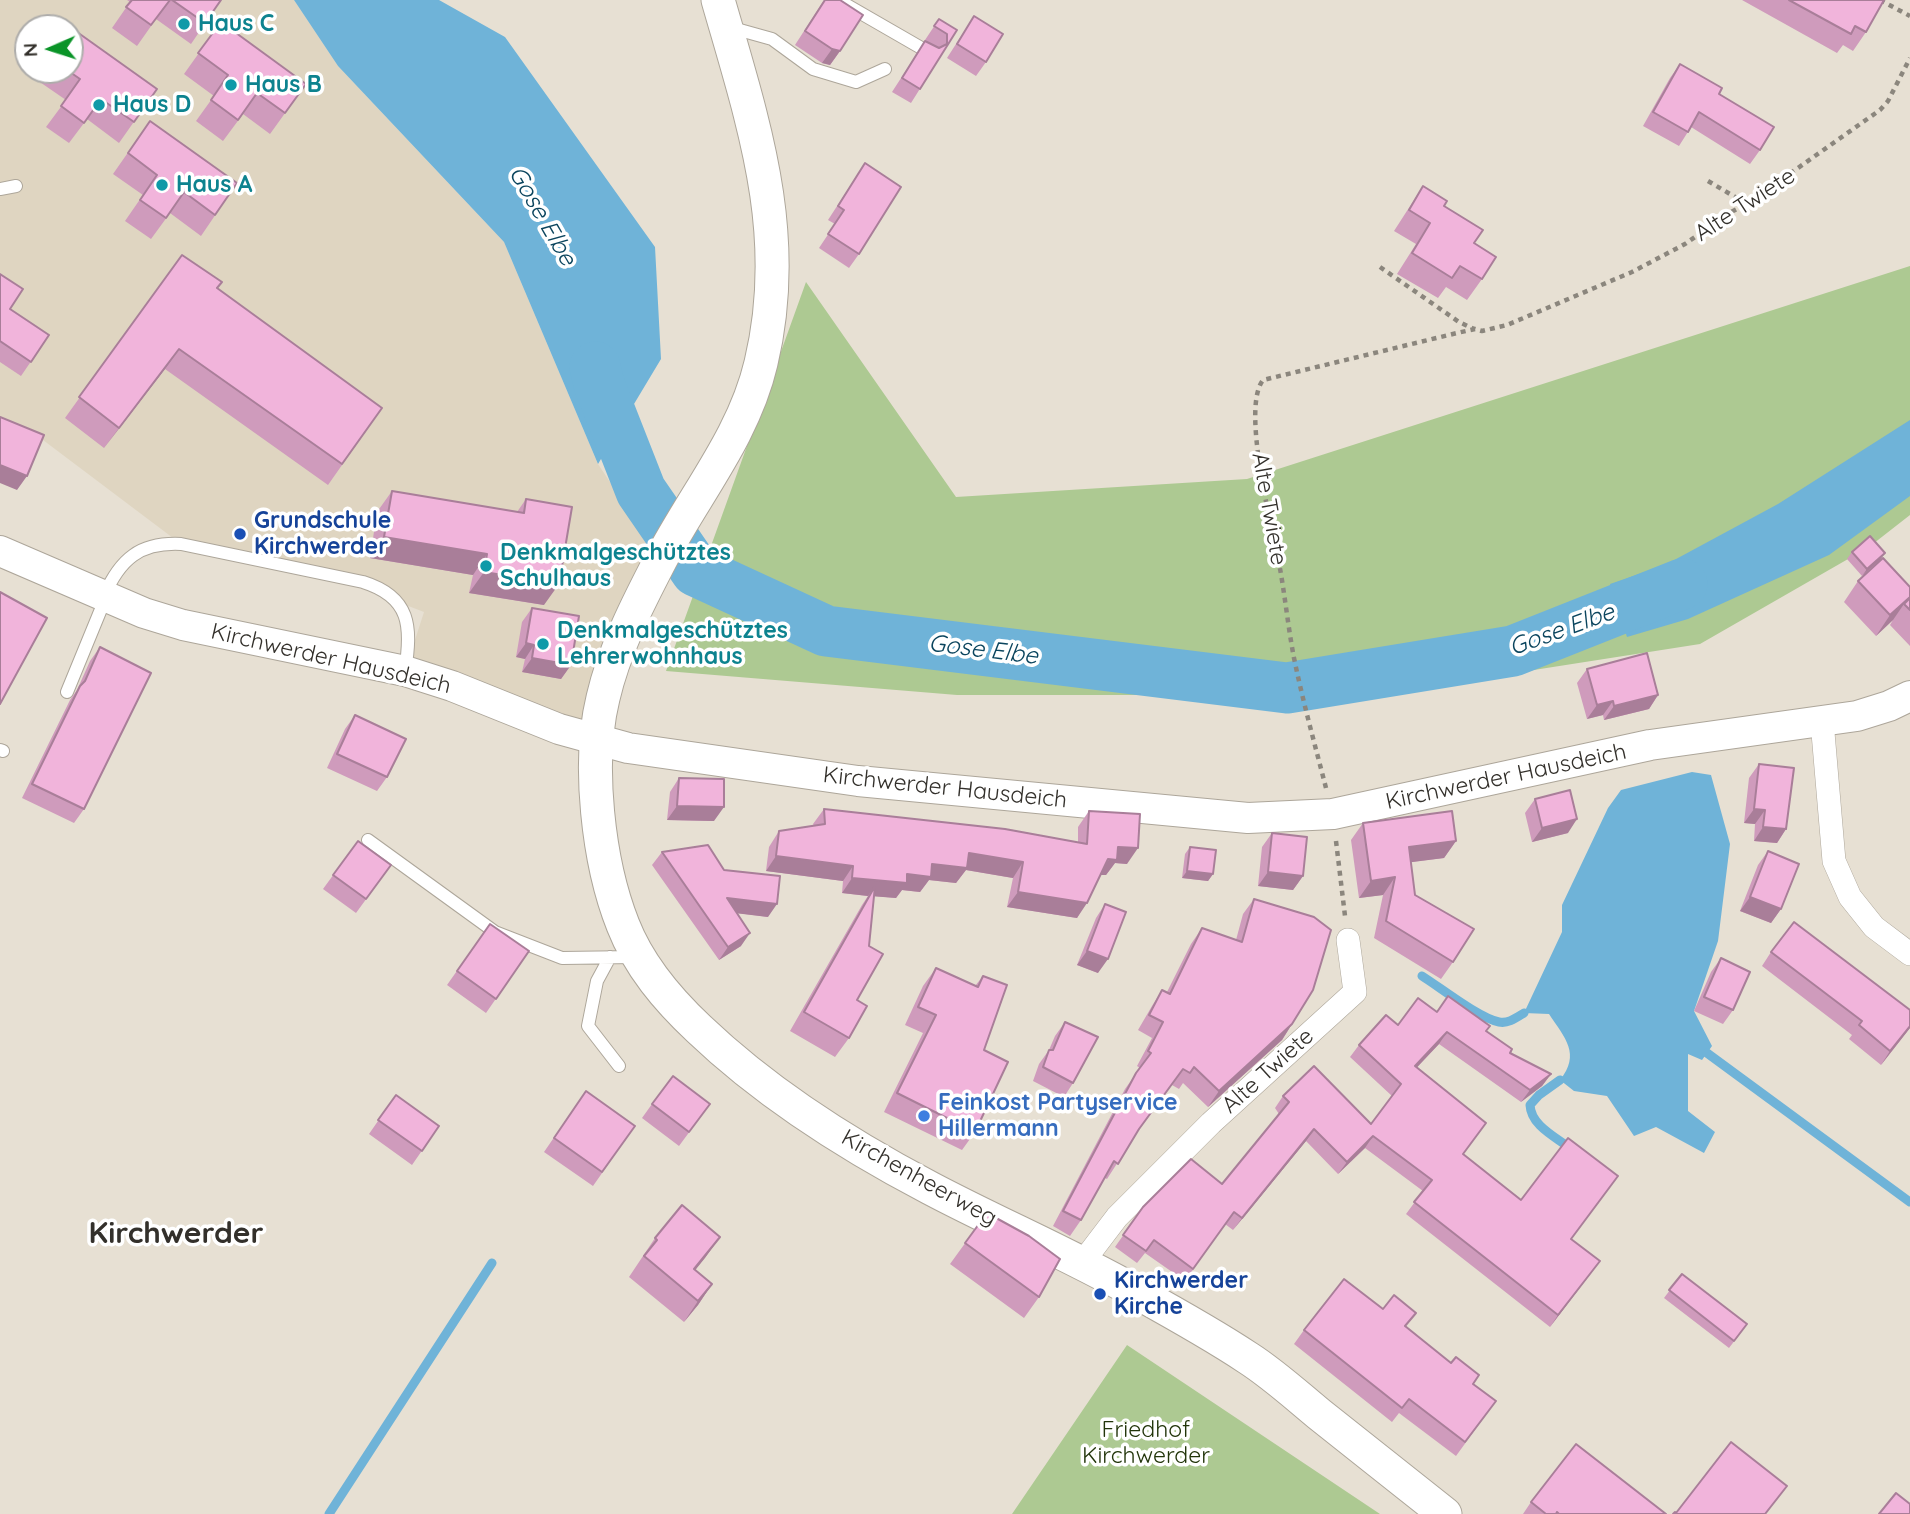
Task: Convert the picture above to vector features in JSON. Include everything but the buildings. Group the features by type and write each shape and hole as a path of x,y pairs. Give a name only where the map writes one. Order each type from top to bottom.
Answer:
{"main road":[{"name":"Kirchenheerweg","path":"721,13 752,116 769,201 774,258 769,320 761,367 723,458 661,559 613,664 602,698 595,740 597,797 603,846 623,925 624,957 748,1072 817,1121 926,1186 1082,1263 1252,1360 1444,1514"}],"street":[{"name":"Kirchwerder Hausdeich","path":"0,551 105,596 183,625 405,671 452,686 559,729 628,748 882,783 1248,818 1333,814 1650,746 1857,716 1910,696"},
{"path":"1822,721 1834,861 1850,897 1874,926 1910,954"},
{"name":"Alte Twiete","path":"1082,1263 1117,1217 1210,1123 1355,992 1349,940"}],"lane":[{"path":"838,0 930,53"},
{"path":"721,13 772,38 813,69 856,82 885,69"},
{"path":"0,189 16,186"},
{"path":"67,692 115,573 126,560 151,546 163,543 181,544 379,587 392,595 399,604 409,630 405,671"},
{"path":"368,840 495,932 562,958 624,957"},
{"path":"619,1066 588,1026 597,981 624,957"}],"path":[{"path":"1880,0 1910,16"},
{"name":"Alte Twiete","path":"1349,940 1333,814 1294,655 1279,561 1265,499 1256,430 1257,388 1262,380 1475,329 1482,331 1507,325 1632,272 1685,244 1729,213 1747,204 1880,110 1888,101 1910,58"},
{"path":"1708,181 1747,204"},
{"path":"1380,267 1459,322 1475,329"}],"shaded area":[{"path":"0,0 294,0 338,66 504,242 598,464 661,559 595,740 405,671 424,612 325,574 181,544 43,440 0,419"}],"green space":[{"path":"1910,266 1910,515 1869,547 1700,644 1374,695 957,695 666,671 806,282 956,497 1247,479"},
{"name":"Friedhof Kirchwerder","path":"1127,1345 1380,1514 1012,1514"}],"water":[{"path":"294,0 439,0 505,37 655,247 661,359 598,464 504,242 338,66"},
{"path":"1910,420 1910,496 1829,555 1688,619 1627,637 1610,584 1665,565 1778,504"},
{"path":"1692,772 1711,775 1730,844 1718,941 1694,1011 1712,1046 1702,1060 1688,1054 1688,1111 1715,1132 1704,1153 1656,1127 1634,1136 1607,1096 1574,1091 1560,1080 1566,1071 1570,1054 1560,1031 1549,1014 1524,1013 1562,932 1562,905 1608,808 1621,790"}],"waterway":[{"name":"Gose Elbe","path":"595,367 599,384 641,491 696,571 826,631 1287,688 1513,651 1682,584"},
{"path":"1422,976 1471,1009 1499,1022 1512,1020 1524,1013"},
{"path":"1707,1053 1910,1202"},
{"path":"1560,1080 1539,1095 1530,1105 1531,1112 1539,1125 1571,1149"},
{"path":"329,1514 492,1263"}],"place":[{"name":"Haus C","path":"184,24"},
{"name":"Haus B","path":"231,85"},
{"name":"Haus D","path":"99,105"},
{"name":"Haus A","path":"162,185"},
{"name":"Grundschule Kirchwerder","path":"240,534"},
{"name":"Denkmalgeschütztes Schulhaus","path":"486,566"},
{"name":"Denkmalgeschütztes Lehrerwohnhaus","path":"543,644"},
{"name":"Feinkost Partyservice Hillermann","path":"924,1116"},
{"name":"Kirchwerder Kirche","path":"1100,1294"}],"district":[{"name":"Kirchwerder","path":"176,1234"}]}
